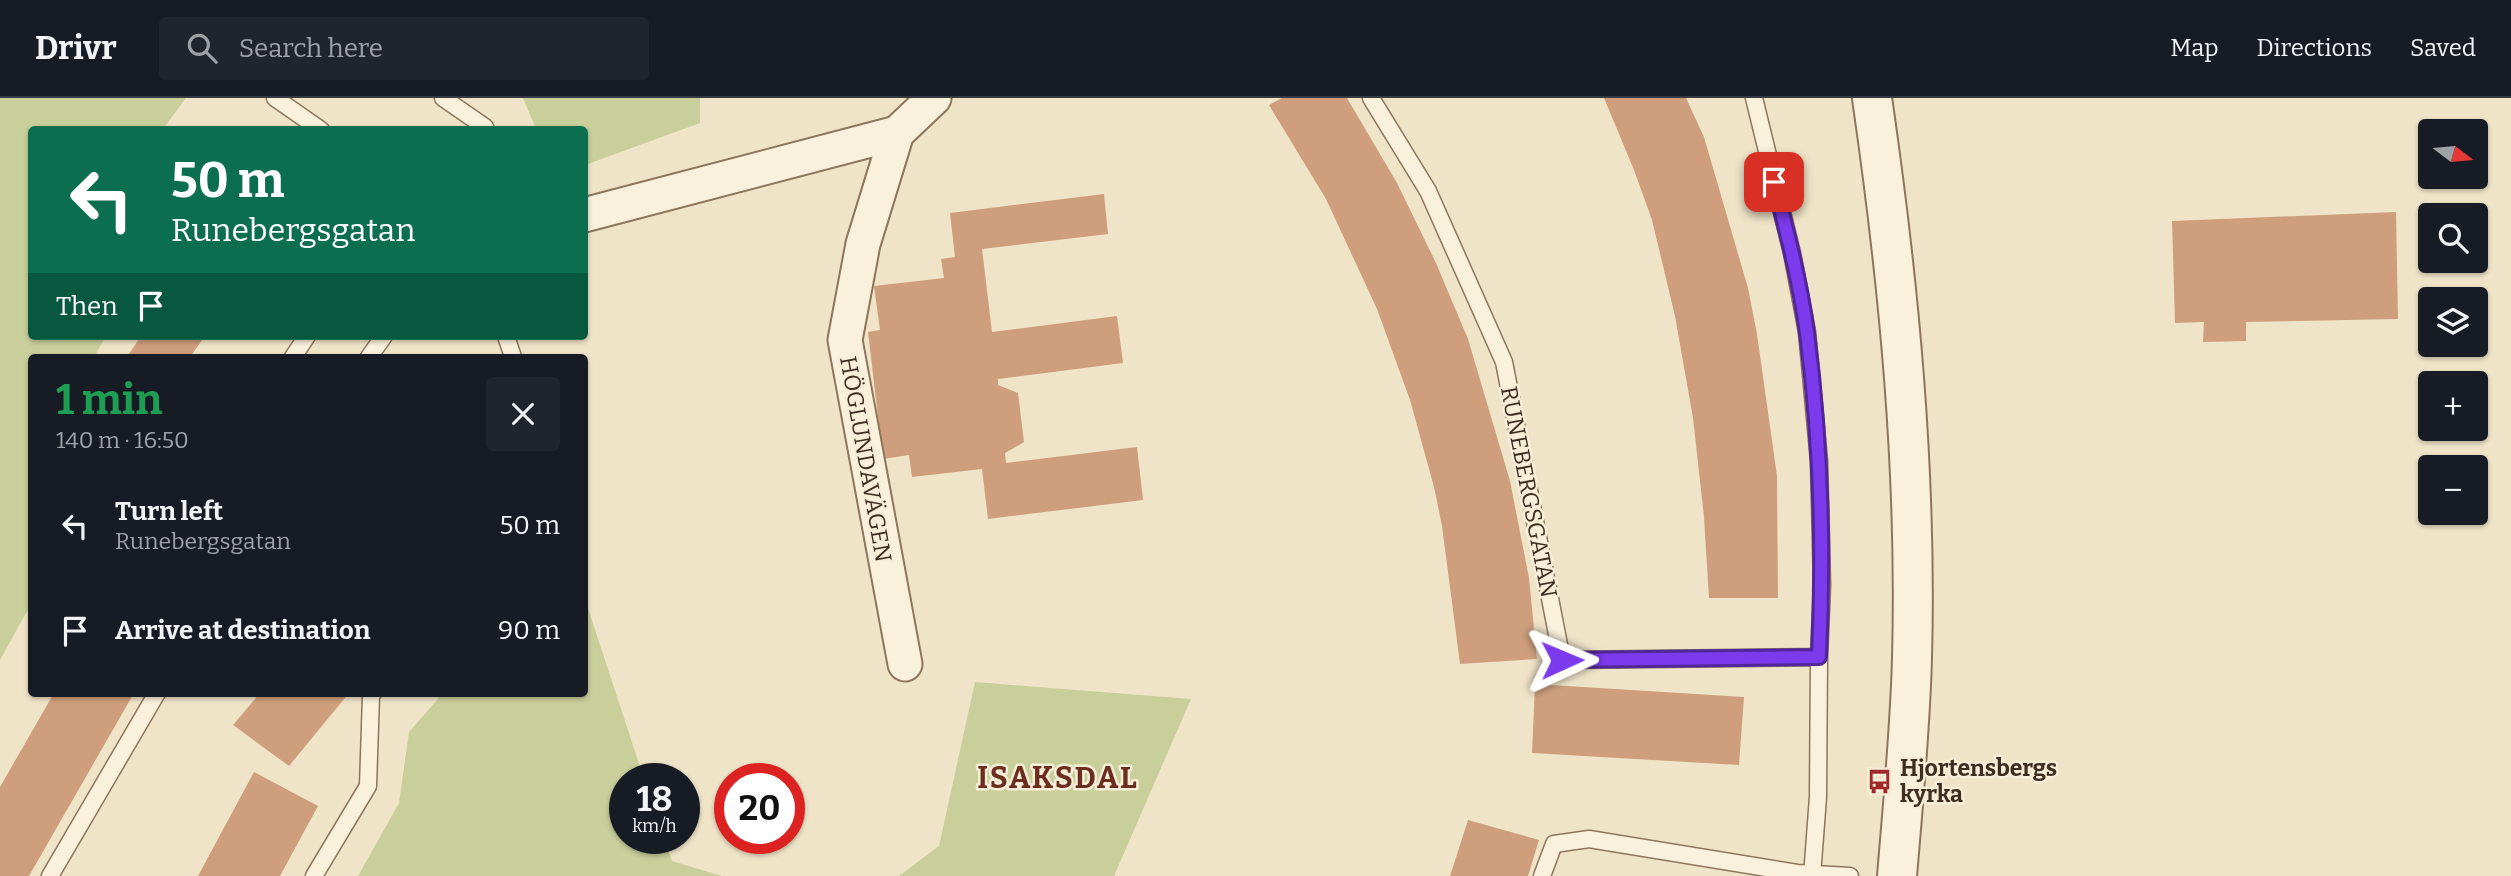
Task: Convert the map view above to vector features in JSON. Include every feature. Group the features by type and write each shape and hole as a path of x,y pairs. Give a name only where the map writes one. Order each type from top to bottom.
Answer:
{"street":[{"name":"HÖGLUNDAVÄGEN","path":"905,664 845,340 863,244 897,134 934,98"},
{"path":"1872,98 1899,302 1909,438 1912,659 1897,876"},
{"name":"HÖGLUNDAVÄGEN","path":"588,214 897,134"}],"lane":[{"path":"275,98 315,126"},
{"path":"443,98 484,126"},
{"name":"RUNEBERGSGATAN","path":"1371,98 1428,191 1504,362 1562,660 1819,657"},
{"path":"1754,98 1792,253 1807,332 1819,461 1822,584 1818,797 1812,875"},
{"path":"50,876 155,697"},
{"path":"314,876 368,786 371,697"},
{"path":"1542,876 1555,844 1589,839 1812,875 1850,876"}],"green space":[{"path":"0,98 186,98 165,126 28,126 28,340 104,340 96,354 28,354 28,609 0,660"},
{"path":"523,98 700,98 700,123 588,164 588,126 535,126"},
{"path":"588,608 639,763 609,763 609,854 670,854 672,861 722,876 358,876 399,803 409,732 440,697 588,697"},
{"path":"975,682 1191,699 1114,876 899,876 939,846"}],"building":[{"path":"1282,98 1347,98 1397,183 1436,263 1468,339 1510,481 1529,578 1537,659 1460,664 1442,526 1410,400 1377,309 1326,199 1269,105"},
{"path":"1604,98 1686,98 1704,137 1748,288 1757,334 1777,476 1778,598 1709,598 1704,517 1693,418 1675,316 1652,220"},
{"path":"1104,194 1108,234 982,249 992,332 1117,316 1123,363 998,379 998,385 1018,393 1024,442 1005,453 1006,463 1137,447 1143,500 988,519 982,469 912,477 909,455 883,459 868,332 880,330 874,286 944,278 941,259 955,257 950,213"},
{"path":"2396,212 2398,319 2246,322 2246,341 2203,342 2204,322 2175,323 2172,221"},
{"path":"138,340 202,340 192,354 129,354"},
{"path":"1535,684 1744,697 1739,765 1532,753"},
{"path":"52,697 132,697 29,876 0,876 0,787"},
{"path":"257,697 346,697 289,766 233,725"},
{"path":"254,772 318,806 280,876 198,876"},
{"path":"1468,820 1539,840 1528,876 1450,876"}],"place":[{"name":"Hjortensbergs kyrka","path":"1880,781"}],"district":[{"name":"ISAKSDAL","path":"1058,778"}],"route":[{"path":"1562,660 1819,657 1822,584 1819,461 1807,332 1792,253 1774,182"}]}
